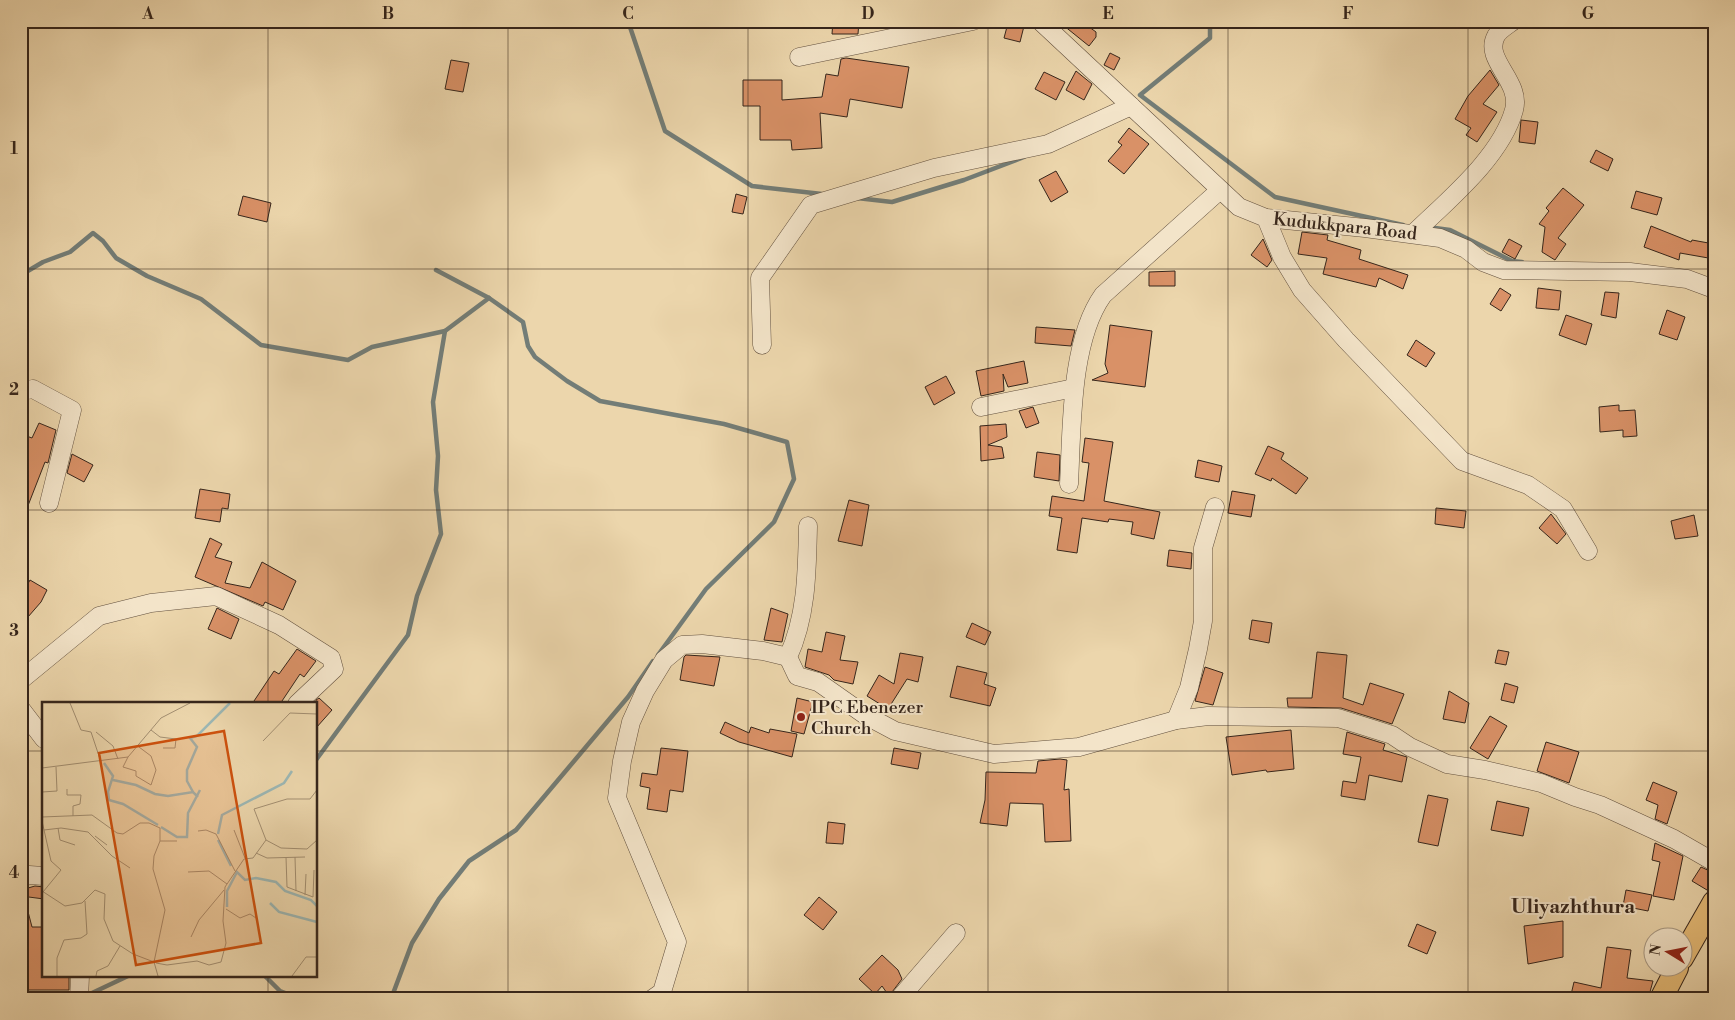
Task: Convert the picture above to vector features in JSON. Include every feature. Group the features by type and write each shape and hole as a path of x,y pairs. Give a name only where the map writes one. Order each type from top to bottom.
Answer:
{"main road":[{"path":"1692,940 1714,902"},
{"path":"1661,999 1672,978"}],"street":[{"path":"799,58 973,21"},
{"name":"Kudukkpara Road","path":"1040,21 1239,207 1266,218 1440,238 1466,249 1482,262 1504,270 1630,272 1687,279 1714,289"},
{"path":"1414,234 1484,162 1505,132 1514,110 1516,96 1513,86 1494,54 1493,46 1496,35 1513,21"},
{"path":"762,345 760,278 811,205 934,168 1048,144 1131,106"},
{"path":"1069,484 1074,388 1092,310 1103,295 1220,190"},
{"path":"1266,218 1282,258 1302,290 1346,340 1462,461 1528,485 1562,509 1588,551"},
{"path":"980,407 1074,388"},
{"path":"21,391 33,389 72,410 49,503"},
{"path":"1176,720 1189,688 1198,649 1203,621 1203,548 1214,508"},
{"path":"788,657 799,634 808,526"},
{"path":"21,680 99,616 152,603 216,596 278,625 331,658 334,669 299,702"},
{"path":"652,999 662,992 677,942 617,798 622,760 631,722 645,691 664,660 682,645 702,644 764,651 788,657"},
{"path":"788,657 797,676 818,682 864,715 895,731 994,754 1079,747 1176,720 1208,716 1338,718 1392,735 1410,747 1447,764 1541,783 1600,805 1674,839 1714,862"},
{"path":"21,709 42,736"},
{"path":"21,878 29,875 42,876"},
{"path":"899,999 956,933"},
{"path":"79,999 80,978"}],"building":[{"path":"833,21 859,21 858,34 832,34"},
{"path":"1058,21 1081,21 1096,32 1096,37 1089,46"},
{"path":"1008,23 1024,26 1020,42 1004,38"},
{"path":"1110,53 1120,58 1114,70 1104,65"},
{"path":"846,58 909,67 902,108 850,99 847,117 820,113 822,148 792,150 791,140 760,140 760,106 743,106 743,80 782,80 782,100 822,97 826,74 838,76 841,59"},
{"path":"451,60 469,63 463,92 445,89"},
{"path":"1490,70 1499,85 1483,104 1497,112 1477,142 1466,135 1471,128 1455,119 1468,96"},
{"path":"1076,71 1092,84 1084,100 1066,90"},
{"path":"1044,72 1065,82 1056,100 1035,89"},
{"path":"1521,120 1538,122 1535,144 1519,142"},
{"path":"1129,128 1149,144 1124,174 1108,161 1122,145 1118,142"},
{"path":"1596,150 1613,159 1608,171 1590,162"},
{"path":"1056,171 1068,192 1051,202 1039,180"},
{"path":"1563,188 1584,205 1558,238 1566,244 1555,260 1542,252 1545,227 1539,224 1549,211 1546,208"},
{"path":"1636,191 1662,198 1657,215 1631,208"},
{"path":"736,194 747,197 743,214 732,212"},
{"path":"243,196 271,203 267,222 238,215"},
{"path":"1651,226 1691,242 1692,240 1714,244 1714,259 1680,253 1679,260 1644,247"},
{"path":"1302,232 1328,235 1327,240 1361,250 1359,259 1408,275 1403,289 1379,278 1376,287 1323,274 1327,258 1298,254"},
{"path":"1263,239 1272,260 1267,267 1251,255"},
{"path":"1509,239 1522,246 1515,259 1502,252"},
{"path":"1175,271 1175,286 1149,286 1149,272"},
{"path":"1500,288 1511,295 1501,311 1490,304"},
{"path":"1538,288 1561,291 1559,310 1536,308"},
{"path":"1605,292 1619,293 1616,318 1601,315"},
{"path":"1667,310 1685,317 1677,340 1659,334"},
{"path":"1566,315 1592,324 1586,345 1559,335"},
{"path":"1110,325 1152,331 1145,387 1092,380 1108,373 1105,364"},
{"path":"1036,327 1075,330 1071,346 1035,343"},
{"path":"1416,340 1435,353 1426,367 1407,355"},
{"path":"1024,361 1028,383 1008,387 1003,374 1004,391 981,396 976,371"},
{"path":"946,376 955,393 934,405 925,387"},
{"path":"1619,405 1619,411 1635,410 1637,436 1623,437 1623,430 1600,432 1599,407"},
{"path":"1033,407 1039,423 1026,428 1019,411"},
{"path":"39,423 56,430 48,463 45,462 22,521 21,434 32,438"},
{"path":"1006,424 1007,437 988,445 1002,447 1004,458 981,461 980,426"},
{"path":"1085,438 1113,442 1104,501 1160,512 1154,539 1131,534 1133,522 1109,519 1108,522 1082,518 1077,553 1057,550 1062,518 1049,516 1052,496 1084,501 1089,463 1082,462"},
{"path":"1268,446 1284,453 1281,459 1308,478 1296,494 1272,478 1271,481 1255,474"},
{"path":"1037,452 1060,455 1059,481 1034,477"},
{"path":"72,454 93,465 84,482 67,473"},
{"path":"1198,460 1222,466 1219,482 1195,477"},
{"path":"200,489 230,494 228,509 222,508 220,522 195,518"},
{"path":"1232,491 1255,495 1251,517 1228,513"},
{"path":"849,500 869,505 862,546 838,541"},
{"path":"1436,508 1466,511 1464,528 1435,524"},
{"path":"1551,514 1566,534 1557,544 1539,528"},
{"path":"1694,515 1698,536 1675,539 1671,521"},
{"path":"210,538 222,544 215,557 232,562 225,583 250,588 262,562 296,581 283,610 265,602 263,606 195,577"},
{"path":"1169,550 1192,553 1191,569 1167,566"},
{"path":"30,580 47,590 41,602 21,625 21,596"},
{"path":"217,608 239,619 231,639 208,629"},
{"path":"771,608 788,614 782,642 764,640"},
{"path":"1252,620 1272,623 1269,643 1249,639"},
{"path":"972,623 991,632 985,645 966,637"},
{"path":"826,632 845,636 840,660 858,662 853,684 834,680 829,675 805,667 808,649 822,652"},
{"path":"297,649 316,661 304,677 300,674 281,702 253,702 274,671 279,674"},
{"path":"1498,650 1509,652 1506,665 1495,663"},
{"path":"1317,652 1347,655 1343,698 1363,705 1370,683 1404,694 1392,724 1341,708 1288,707 1287,698 1312,698"},
{"path":"900,653 923,657 918,682 907,679 888,709 867,696 879,675 894,684"},
{"path":"686,655 720,657 714,686 680,680"},
{"path":"957,666 987,673 984,684 996,688 990,706 950,697"},
{"path":"1205,667 1223,673 1213,705 1195,701"},
{"path":"1505,683 1518,687 1514,703 1501,700"},
{"path":"1449,691 1469,703 1465,723 1443,719"},
{"path":"319,698 332,710 318,726 318,702 316,700"},
{"name":"IPC Ebenezer Church","path":"797,698 813,702 804,734 791,731"},
{"path":"1490,716 1507,726 1488,759 1470,748"},
{"path":"725,722 749,733 751,727 769,733 770,729 797,734 792,757 739,742 720,733"},
{"path":"1291,730 1294,769 1267,772 1266,770 1232,775 1226,737"},
{"path":"1347,732 1385,744 1383,750 1407,757 1402,782 1369,775 1365,800 1341,796 1343,781 1356,783 1361,757 1343,754"},
{"path":"1546,742 1579,752 1569,783 1537,771"},
{"path":"661,748 688,751 683,792 670,790 667,812 647,809 650,788 640,786 642,773 657,775"},
{"path":"894,748 921,753 918,769 891,764"},
{"path":"1067,760 1064,790 1069,789 1071,841 1045,842 1043,804 1010,803 1007,826 980,823 985,800 986,772 1036,773 1038,761"},
{"path":"1653,782 1677,792 1667,824 1655,819 1658,805 1646,800"},
{"path":"1428,795 1448,799 1438,846 1418,842"},
{"path":"1497,801 1529,808 1523,836 1491,830"},
{"path":"828,822 845,824 843,844 826,843"},
{"path":"1655,843 1683,856 1674,900 1653,896 1660,862 1652,860"},
{"path":"1701,867 1714,873 1714,878 1707,890 1692,881"},
{"path":"35,886 42,887 42,899 21,896 21,890"},
{"path":"1626,890 1652,895 1648,911 1623,906"},
{"path":"819,897 837,912 823,930 804,915"},
{"path":"25,900 32,927 42,927 42,978 69,978 69,990 26,990 27,986 21,986 21,901"},
{"path":"1563,921 1563,957 1528,964 1524,926"},
{"path":"1417,924 1436,932 1427,954 1408,946"},
{"path":"1607,947 1631,950 1627,978 1653,981 1648,999 1570,999 1574,982 1601,988"},
{"path":"882,955 898,970 902,979 889,996 882,986 875,994 859,979"}],"waterway":[{"path":"628,21 665,131 752,186 822,194"},
{"path":"1210,21 1210,38 1140,95 1275,197 1403,225"},
{"path":"857,198 892,202 964,180 1024,157"},
{"path":"1435,228 1450,230 1512,261 1522,262"},
{"path":"21,275 43,262 70,252 93,233 103,241 116,258 147,276 201,299 261,345 348,360 372,347 445,331"},
{"path":"21,244 21,251"},
{"path":"436,270 489,298 523,322 528,346 535,357 567,381 600,401 724,424 787,442 794,479 774,522 706,589 658,655"},
{"path":"318,757 408,635 417,596 441,534 436,490 438,456 433,402 445,331 489,298"},
{"path":"391,999 412,943 439,899 469,861 516,830 628,697 653,661"},
{"path":"92,993 124,978"},
{"path":"267,978 280,991 301,999"}],"place":[{"name":"IPC Ebenezer Church","path":"801,717"}],"district":[{"name":"Uliyazhthura","path":"1573,906"}]}
